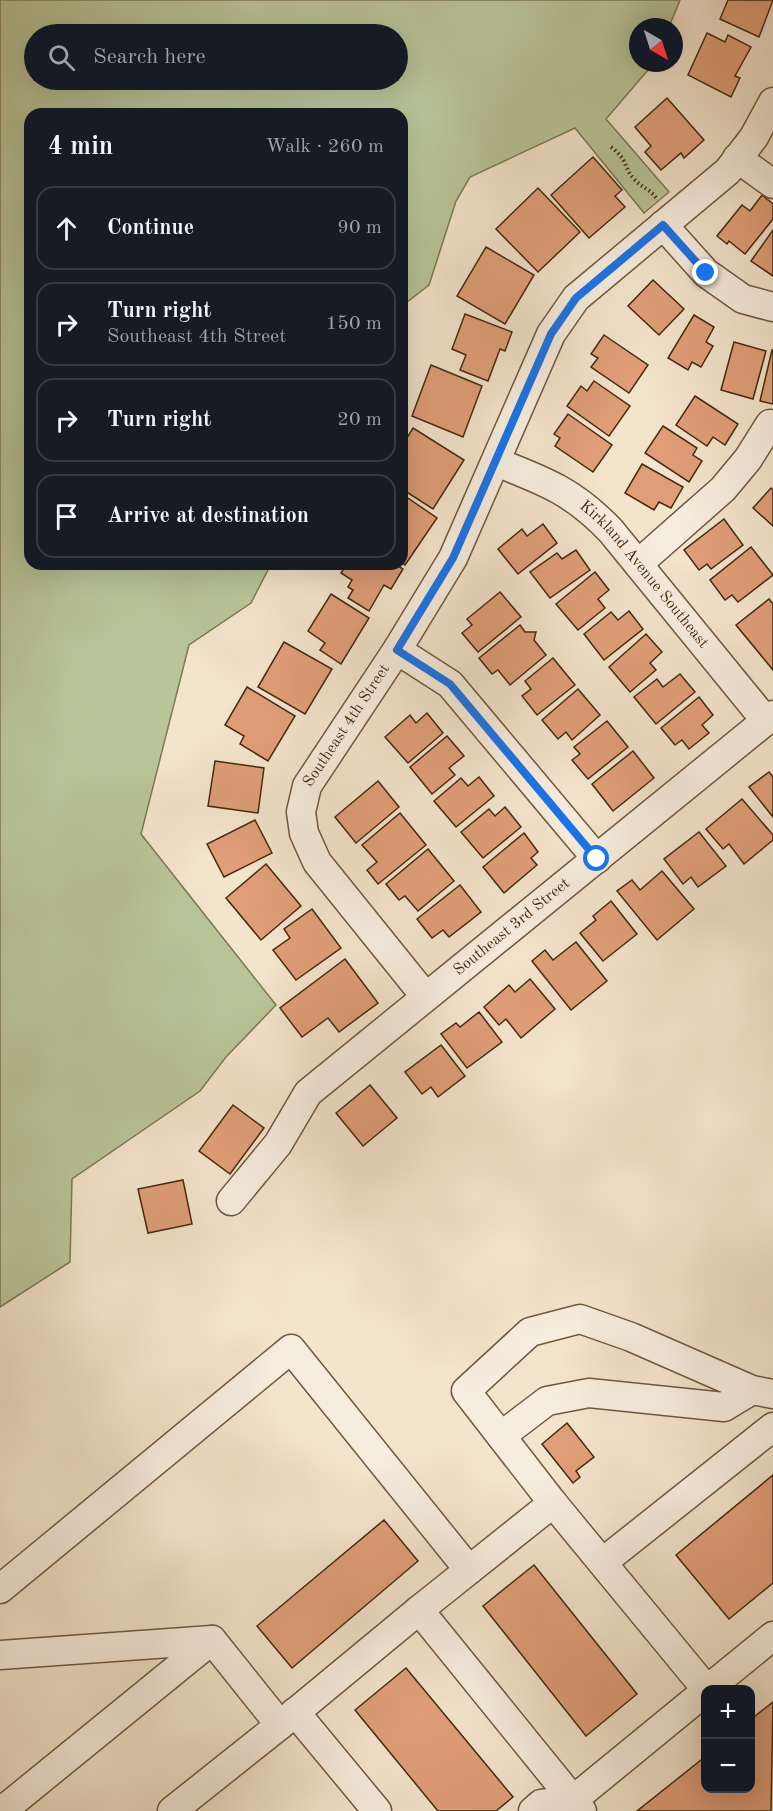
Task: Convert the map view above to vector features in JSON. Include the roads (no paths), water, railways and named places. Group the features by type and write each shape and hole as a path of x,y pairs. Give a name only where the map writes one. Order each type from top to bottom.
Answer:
{"street":[{"name":"Southeast 4th Street","path":"425,996 317,862 304,833 301,812 307,786 397,650 453,558 551,334 576,298 728,171 754,137 773,102"},
{"path":"737,158 773,184"},
{"path":"667,222 706,273 743,299 773,308"},
{"path":"638,564 723,489 748,459 770,424"},
{"name":"Kirkland Avenue Southeast","path":"496,462 555,485 587,506 770,718"},
{"path":"397,650 450,684 597,859"},
{"name":"Southeast 3rd Street","path":"231,1202 278,1144 308,1093 770,718"},
{"path":"703,1685 466,1391 530,1332 579,1319 632,1337 763,1392"},
{"path":"0,1590 291,1349 469,1570"},
{"path":"501,1436 547,1401 589,1393 724,1407 763,1392"},
{"path":"603,1562 773,1427"},
{"path":"172,1811 554,1503"},
{"path":"419,1610 578,1806"},
{"path":"713,1685 773,1636"},
{"path":"2,1811 212,1640"},
{"path":"0,1654 212,1640 378,1811"},
{"path":"533,1811 541,1804 578,1806 701,1695"}]}
